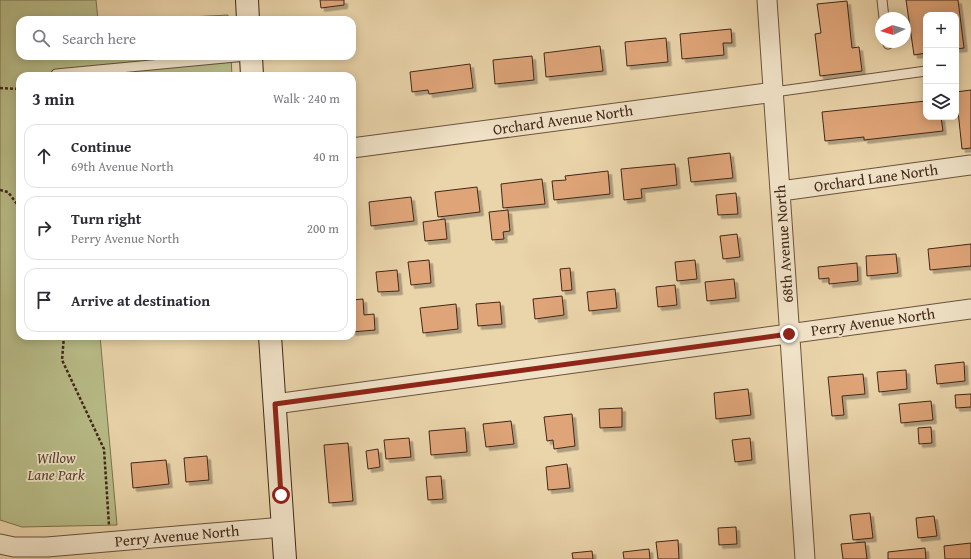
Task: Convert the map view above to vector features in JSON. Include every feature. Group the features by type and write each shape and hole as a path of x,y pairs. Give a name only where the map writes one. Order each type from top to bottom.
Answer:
{"street":[{"path":"247,0 248,16"},
{"name":"68th Avenue North","path":"767,0 805,559"},
{"path":"251,60 252,72"},
{"name":"Orchard Avenue North","path":"356,147 774,92"},
{"name":"Orchard Lane North","path":"781,191 971,165"},
{"name":"Perry Avenue North","path":"275,404 971,309"},
{"path":"270,340 285,559"},
{"name":"Perry Avenue North","path":"0,544 29,548 283,527"}],"lane":[{"path":"882,0 883,12"},
{"path":"77,72 204,60"},
{"path":"774,92 923,71"}],"path":[{"path":"0,88 16,89"},
{"path":"0,190 8,192 16,203"},
{"path":"64,340 62,360 104,449 110,541"}],"green space":[{"name":"Willow Lane Park","path":"0,0 96,0 98,16 16,16 16,60 231,60 232,72 16,72 16,340 100,340 117,525 22,527 0,520"}],"building":[{"path":"320,0 344,0 344,5 321,8"},
{"path":"906,0 958,0 964,48 959,49 959,12 923,12 923,54 914,55 911,34 911,12 908,12"},
{"path":"847,1 852,48 859,47 862,71 820,76 815,34 821,33 817,4"},
{"path":"731,29 732,43 723,43 724,55 682,59 680,34"},
{"path":"666,38 668,62 627,66 625,42"},
{"path":"600,46 603,71 546,77 544,53"},
{"path":"532,56 534,80 495,84 493,60"},
{"path":"470,64 473,88 429,94 428,90 412,92 410,72"},
{"path":"971,90 971,148 962,149 959,120 959,92"},
{"path":"923,101 923,120 941,120 943,131 864,140 864,137 825,141 822,112"},
{"path":"730,153 733,178 691,182 688,158"},
{"path":"675,164 677,185 641,189 642,198 624,200 621,169"},
{"path":"608,171 610,194 554,200 552,181 566,180 565,176"},
{"path":"542,179 545,204 503,208 501,184"},
{"path":"477,187 480,212 438,217 435,192"},
{"path":"736,193 738,214 718,215 716,195"},
{"path":"411,197 414,221 371,226 369,202"},
{"path":"508,210 510,231 503,232 504,239 492,240 489,212"},
{"path":"445,219 447,239 425,241 423,222"},
{"path":"737,234 740,257 723,259 720,236"},
{"path":"971,244 971,266 930,270 928,249"},
{"path":"896,254 898,273 867,276 866,256"},
{"path":"429,260 431,283 411,285 408,262"},
{"path":"695,260 697,279 677,281 675,262"},
{"path":"857,263 858,281 829,284 829,278 819,279 818,267"},
{"path":"570,268 572,290 562,291 560,269"},
{"path":"397,270 399,291 378,292 376,272"},
{"path":"734,279 736,298 707,301 705,282"},
{"path":"675,285 677,305 658,307 656,287"},
{"path":"615,289 617,308 589,311 587,292"},
{"path":"562,296 564,315 535,319 533,299"},
{"path":"363,299 364,315 374,314 375,330 356,332 356,300"},
{"path":"500,302 502,324 478,326 476,304"},
{"path":"456,304 458,329 423,333 420,308"},
{"path":"964,362 965,381 937,384 935,365"},
{"path":"906,370 907,389 879,392 877,372"},
{"path":"863,374 865,394 842,396 844,415 832,416 828,377"},
{"path":"748,389 751,415 716,419 714,393"},
{"path":"971,394 971,407 956,408 955,395"},
{"path":"931,401 933,420 901,423 899,404"},
{"path":"622,408 622,427 600,428 599,409"},
{"path":"572,414 575,446 554,449 553,440 547,441 544,417"},
{"path":"511,421 514,444 486,447 483,424"},
{"path":"931,427 932,443 919,444 918,428"},
{"path":"465,428 467,452 431,455 429,431"},
{"path":"409,438 411,457 386,459 384,440"},
{"path":"750,438 752,460 735,462 732,440"},
{"path":"348,443 353,501 329,503 324,445"},
{"path":"378,449 380,467 368,469 366,451"},
{"path":"207,456 209,480 186,482 184,458"},
{"path":"166,460 169,484 133,488 131,463"},
{"path":"567,464 570,488 548,490 546,467"},
{"path":"441,476 443,499 428,500 426,477"},
{"path":"870,513 873,538 853,540 850,515"},
{"path":"934,516 937,536 918,538 916,518"},
{"path":"736,527 737,544 719,545 718,528"},
{"path":"678,540 679,559 658,559 656,542"},
{"path":"865,542 867,559 843,559 841,544"},
{"path":"971,543 971,559 945,559 944,546"},
{"path":"925,548 926,559 888,559 888,552"},
{"path":"649,549 650,559 624,559 623,552"},
{"path":"592,551 593,559 573,559 572,553"}],"route":[{"path":"281,495 275,404 789,334"}]}
